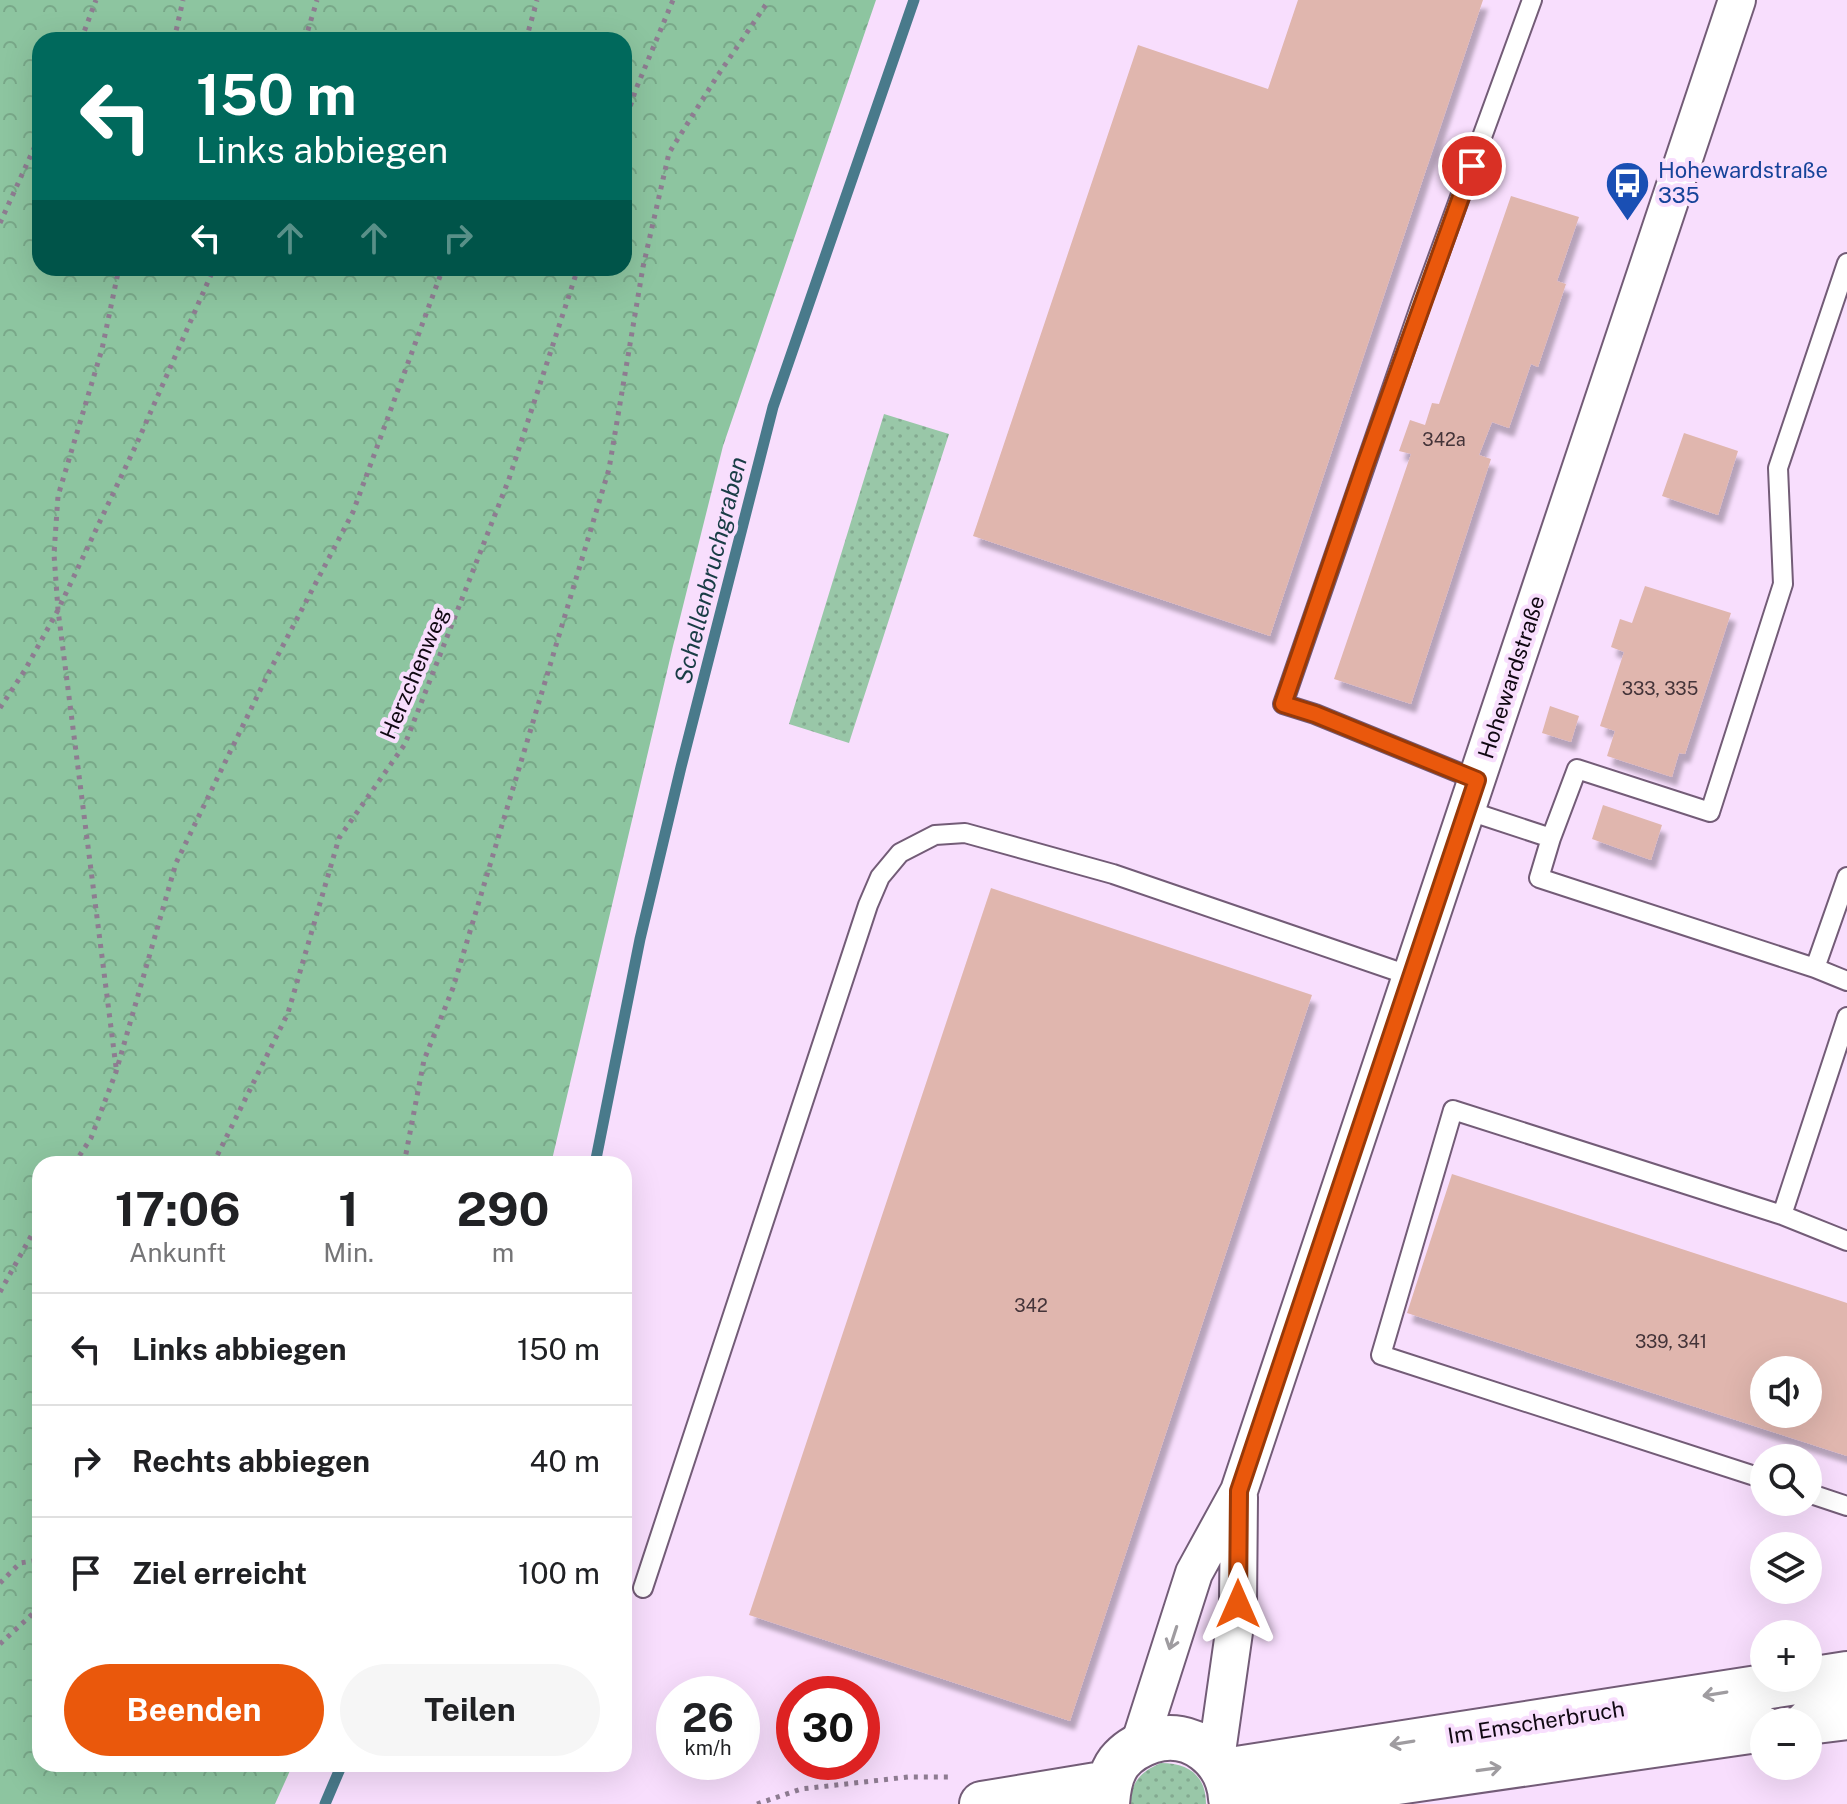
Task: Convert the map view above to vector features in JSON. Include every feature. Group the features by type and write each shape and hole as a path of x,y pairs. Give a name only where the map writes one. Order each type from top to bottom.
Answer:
{"main road":[{"name":"Im Emscherbruch","path":"1229,1784 1847,1674"},
{"path":"1822,1720 1847,1717"},
{"name":"Im Emscherbruch","path":"1229,1784 1750,1730"},
{"path":"982,1804 1108,1794 1120,1761 1139,1745 1159,1739 1179,1738 1199,1746 1229,1784"}],"street":[{"name":"Hohewardstraße","path":"1139,1745 1194,1573 1239,1491 1737,0"},
{"name":"Hohewardstraße","path":"1229,1784 1238,1604 1239,1491"}],"lane":[{"path":"1532,0 1421,304 1283,704 1315,714 1551,838"},
{"path":"1847,263 1778,468 1783,584 1710,812 1577,769 1539,878 1847,981"},
{"path":"643,1588 868,905 880,877 900,853 935,835 965,833 1113,874 1411,976"},
{"path":"1815,968 1847,877"},
{"path":"1782,1215 1847,1017"},
{"path":"1750,1474 1381,1355 1453,1110 1782,1215 1847,1241"},
{"path":"1822,1498 1847,1506"}],"path":[{"path":"84,32 96,0"},
{"path":"176,32 183,0"},
{"path":"307,32 317,0"},
{"path":"528,32 537,0"},
{"path":"632,101 673,0"},
{"path":"406,1156 424,1060 453,988 609,469 643,267 669,153 769,0"},
{"path":"0,223 32,153"},
{"path":"116,1072 58,610 54,554 58,496 102,349 117,276"},
{"path":"0,708 58,610 137,443 210,276"},
{"path":"79,1156 91,1138 116,1072 176,863 268,674 353,512 440,276"},
{"name":"Herzchenweg","path":"217,1156 288,1013 339,838 405,744 509,479 575,276"},
{"path":"0,1292 32,1234"},
{"path":"0,1583 20,1563 32,1561"},
{"path":"0,1644 32,1614"}],"green space":[{"path":"0,0 876,0 723,446 553,1156 32,1156 32,1772 289,1772 275,1804 0,1804"},
{"path":"884,414 949,434 849,743 789,724"},
{"path":"1161,1763 1179,1765 1194,1773 1203,1785 1206,1804 1131,1804 1138,1778"}],"building":[{"path":"1298,0 1483,0 1270,636 973,536 1138,45 1268,89"},
{"path":"1511,196 1579,217 1557,281 1566,284 1538,367 1531,364 1509,428 1492,422 1479,455 1491,459 1411,704 1334,679 1411,454 1399,451 1410,420 1425,425 1432,403 1439,404"},
{"path":"1684,433 1738,451 1718,515 1662,496"},
{"path":"1645,586 1731,613 1685,754 1679,753 1672,777 1607,756 1615,731 1600,726 1624,652 1611,647 1620,619 1632,623"},
{"path":"1550,706 1579,716 1571,742 1542,733"},
{"path":"1603,805 1662,825 1651,860 1592,839"},
{"path":"991,888 1312,995 1070,1721 749,1615"},
{"path":"1452,1174 1847,1303 1847,1456 1822,1448 1822,1444 1810,1444 1761,1428 1822,1428 1822,1356 1750,1356 1750,1424 1407,1313"}],"waterway":[{"name":"Schellenbruchgraben","path":"597,1156 640,939 773,407 914,0"},
{"name":"Schellenbruchgraben","path":"325,1804 339,1772"}],"place":[{"name":"Hohewardstraße 335","path":"1627,222"}],"route":[{"path":"1238,1604 1239,1491 1477,780 1283,704 1472,166"}]}
